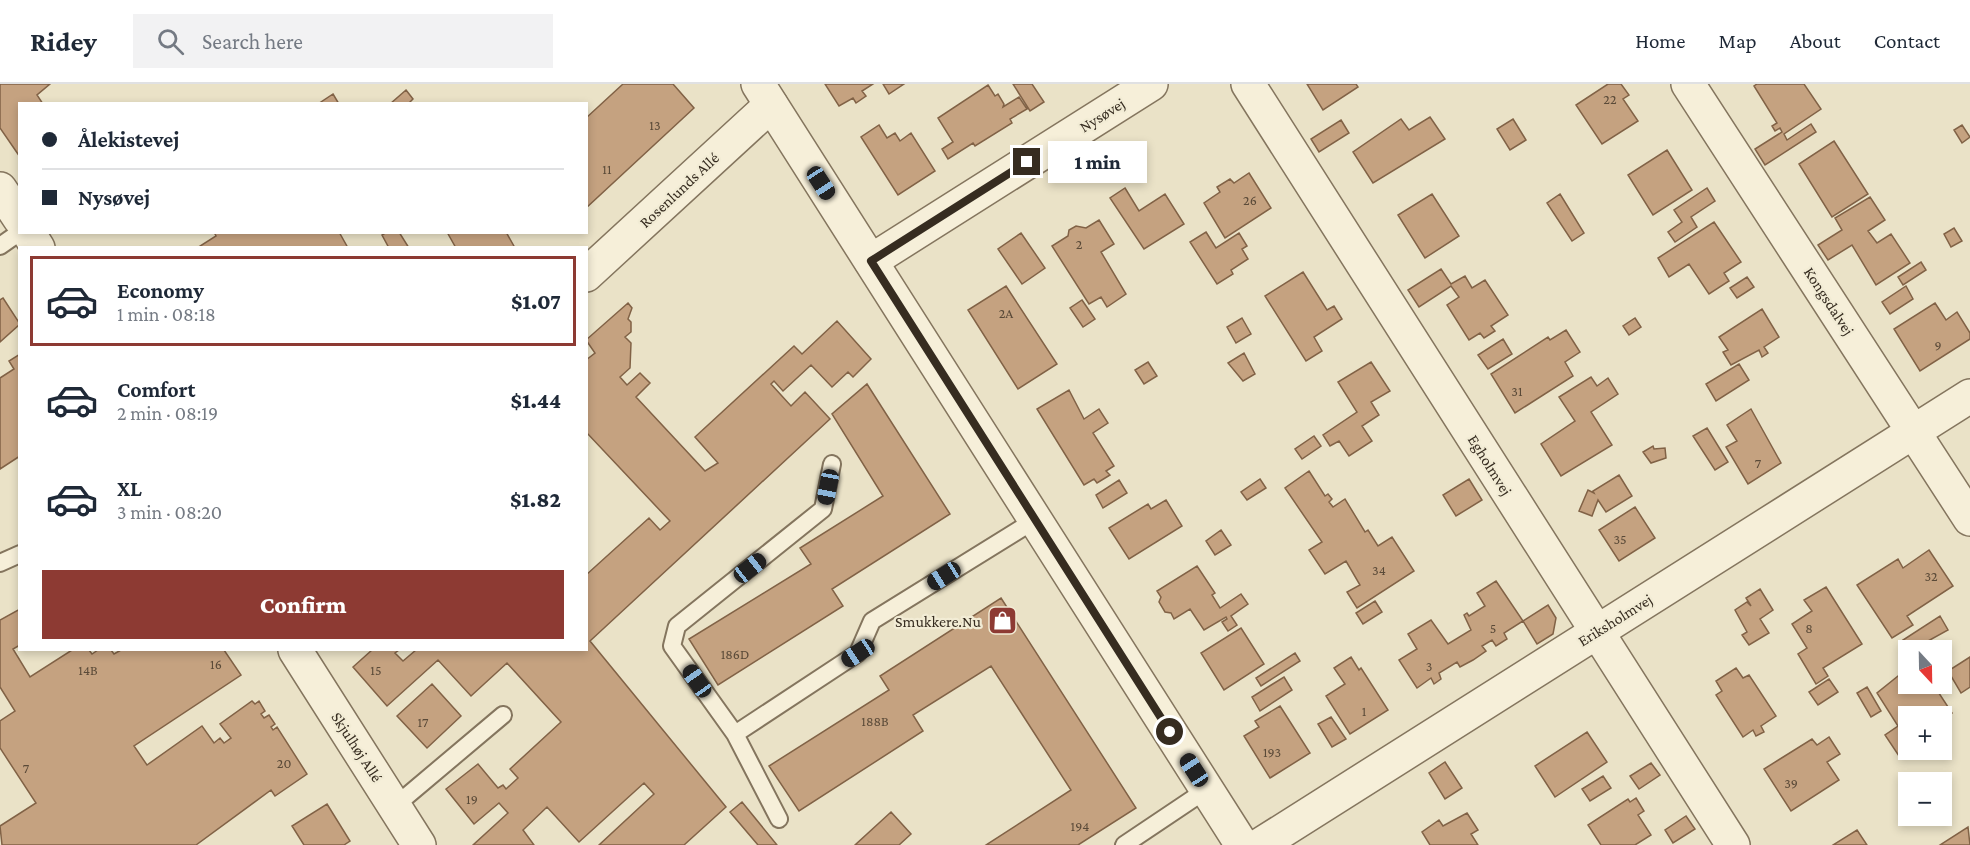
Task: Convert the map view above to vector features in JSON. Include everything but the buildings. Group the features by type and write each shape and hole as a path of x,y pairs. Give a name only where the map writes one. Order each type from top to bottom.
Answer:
{"street":[{"name":"Nysøvej","path":"871,261 1151,84"},
{"name":"Egholmvej","path":"1248,84 1733,845"},
{"name":"Kongsdalvej","path":"1688,84 1970,519"},
{"path":"764,94 1242,845"},
{"name":"Rosenlunds Allé","path":"588,273 764,94"},
{"path":"0,189 18,216"},
{"name":"Eriksholmvej","path":"1260,845 1970,396"},
{"name":"Skjulhøj Allé","path":"296,651 419,845"}],"lane":[{"path":"0,246 18,234"},
{"path":"779,819 735,734 672,646 677,626 823,509 832,464"},
{"path":"735,734 858,653 872,621 1035,520"},
{"path":"0,563 18,555"},
{"path":"394,806 503,715"},
{"path":"1124,845 1206,790"}],"place":[{"name":"Smukkere.Nu","path":"1002,621"}],"route":[{"path":"1027,162 871,261 1170,732"}]}
